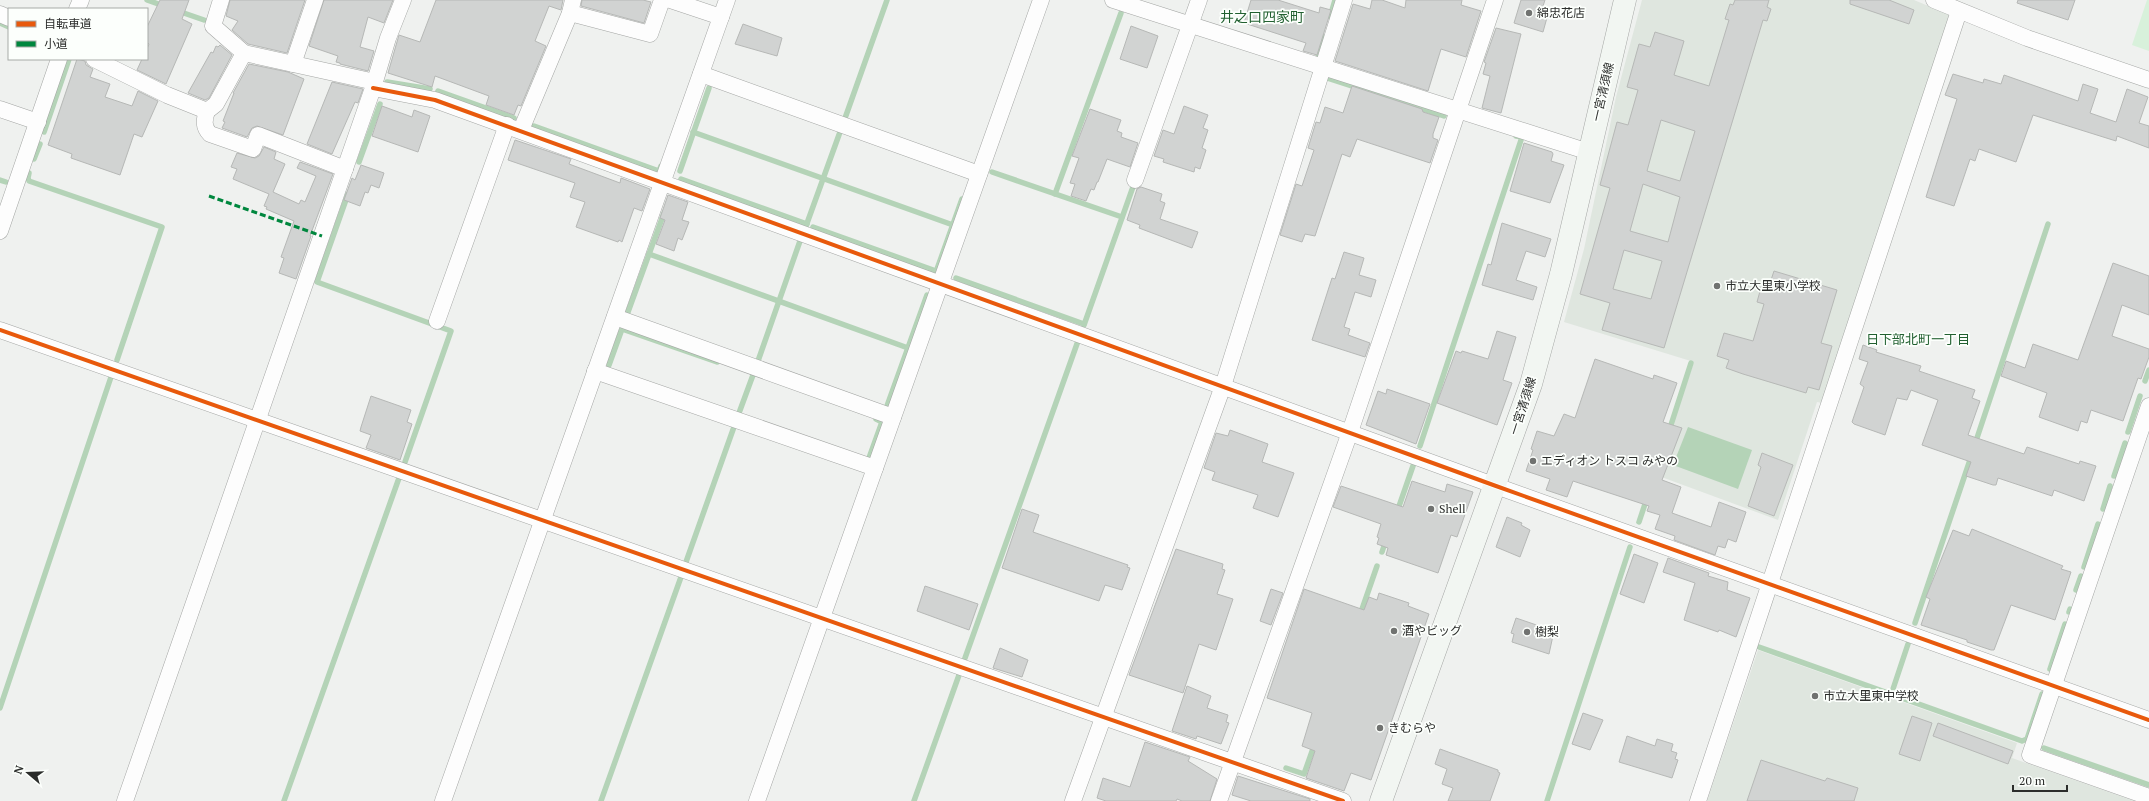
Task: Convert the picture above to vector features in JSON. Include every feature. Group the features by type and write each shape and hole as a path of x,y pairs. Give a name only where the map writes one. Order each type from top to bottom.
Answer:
{"main road":[{"name":"一宮清須線","path":"1381,801 1496,486 1531,384 1561,274 1625,0"}],"street":[{"path":"221,0 213,26 244,53 435,100 662,181 1496,486 2149,720"},
{"path":"293,64 315,0"},
{"path":"125,801 259,421 374,85 388,38 403,0"},
{"path":"437,321 514,128 571,7 650,34 662,0"},
{"path":"670,0 721,17"},
{"path":"443,801 727,0"},
{"path":"757,801 1041,0"},
{"path":"1113,0 1589,152"},
{"path":"1135,180 1199,0"},
{"path":"1073,801 1223,386 1344,0"},
{"path":"1219,801 1350,432 1495,0"},
{"path":"1934,0 1966,8 2027,38 2149,80"},
{"path":"1698,801 1966,8"},
{"path":"244,53 216,104 207,112 204,120 206,130 210,134 252,149 258,135 345,169"},
{"path":"0,231 59,60"},
{"path":"96,60 167,96 207,112"},
{"path":"701,74 979,174"},
{"path":"0,108 38,122"},
{"path":"615,317 893,417"},
{"path":"0,330 1343,801"},
{"path":"595,371 875,468"},
{"path":"2149,406 2030,755 2149,797"}],"shaded area":[{"name":"市立大里東小学校","path":"1642,0 1914,0 1950,15 1822,403 1817,402 1778,520 1656,475 1694,362 1564,322 1584,249 1616,97"},
{"path":"2147,0 2149,0 2149,51 2132,45"},
{"path":"1688,427 1752,450 1738,489 1673,465"},
{"name":"市立大里東中学校","path":"1758,650 2017,743 2012,758 2134,801 1707,801"}],"building":[{"path":"160,0 189,0 182,19 192,24 166,84 137,70 142,60 148,60 148,25"},
{"path":"230,0 305,0 287,53 248,44 232,30 238,21 226,16"},
{"path":"324,0 393,0 384,23 368,17 360,47 374,51 368,71 340,64 336,62 338,56 309,46"},
{"path":"436,0 563,0 561,10 549,6 535,41 546,46 521,106 518,105 514,115 486,105 489,96 435,76 432,87 388,73 399,35 420,42"},
{"path":"582,0 643,0 651,2 644,23 581,6"},
{"path":"1251,0 1278,0 1319,13 1320,7 1331,10 1317,55 1303,51 1306,43 1244,23"},
{"path":"1372,0 1382,0 1405,8 1406,0 1462,0 1461,5 1481,11 1466,57 1441,49 1428,91 1335,61 1353,4 1370,9"},
{"path":"1521,0 1545,0 1541,12 1548,14 1543,32 1514,23"},
{"path":"1735,0 1769,0 1767,7 1771,9 1767,21 1763,20 1664,348 1602,330 1610,303 1580,294 1610,188 1600,185 1617,122 1628,125 1638,90 1627,87 1639,44 1650,47 1655,32 1684,41 1674,75 1709,86 1729,20 1725,19 1730,4 1733,5","holes":["1661,120 1695,131 1680,181 1647,171","1643,184 1680,197 1668,242 1630,231","1624,250 1662,261 1651,299 1613,289"]},
{"path":"1850,0 1889,0 1914,10 1909,24 1850,4"},
{"path":"2018,0 2075,0 2068,20 2017,3"},
{"path":"743,24 782,38 777,56 735,44"},
{"path":"1131,26 1158,36 1147,68 1120,59"},
{"path":"1496,28 1521,34 1501,113 1482,108 1490,76 1483,74 1486,63 1484,62"},
{"path":"220,45 232,55 209,98 205,100 188,93 211,52 213,53 216,46 218,47"},
{"path":"77,60 85,61 86,65 93,69 90,77 110,84 105,97 132,106 138,91 158,101 142,137 134,134 120,175 71,158 72,154 48,145"},
{"path":"249,64 288,72 304,79 283,135 257,126 252,128 247,137 222,128 233,93"},
{"path":"1953,74 1983,83 1984,79 2001,84 2004,75 2078,101 2083,84 2098,89 2090,113 2116,122 2127,89 2148,97 2139,123 2149,126 2149,148 2117,136 2116,141 2033,115 2016,162 1979,149 1975,161 1970,159 1954,206 1926,197 1957,99 1945,95"},
{"path":"332,82 363,89 358,103 355,102 332,154 307,144"},
{"path":"1352,86 1422,109 1423,112 1439,117 1433,134 1433,138 1438,140 1430,163 1357,139 1350,157 1342,154 1315,236 1305,234 1302,242 1280,235 1296,184 1302,186 1314,150 1308,148 1316,122 1320,123 1325,107 1343,113"},
{"path":"382,106 412,117 414,110 430,116 418,152 372,136"},
{"path":"1184,106 1208,115 1203,128 1208,130 1202,148 1206,150 1200,169 1195,167 1194,172 1163,162 1164,159 1154,156 1163,130 1174,134"},
{"path":"1090,109 1121,120 1117,131 1122,133 1121,137 1138,143 1130,167 1107,159 1094,190 1091,189 1086,201 1071,196 1075,184 1070,183 1079,158 1072,156"},
{"path":"515,140 571,159 569,164 620,183 621,178 650,189 642,211 634,208 622,242 619,240 618,242 576,227 585,202 570,197 575,183 508,160"},
{"path":"1524,143 1552,152 1553,154 1551,161 1564,165 1550,203 1510,191"},
{"path":"264,147 276,152 274,159 285,164 273,192 299,204 301,200 305,202 316,176 297,168 300,162 333,174 296,279 279,273 284,258 281,257 294,221 266,209 267,207 264,206 269,194 233,179 237,169 231,167 237,153 255,158 259,156"},
{"path":"361,165 384,173 379,188 371,185 368,193 365,192 360,206 344,200 352,178 355,180"},
{"path":"1141,187 1162,194 1160,201 1165,203 1160,219 1198,232 1192,248 1139,228 1140,225 1127,220 1137,189"},
{"path":"668,195 688,202 682,220 689,222 682,240 678,238 674,251 656,244 665,220 660,218"},
{"path":"1502,223 1551,239 1545,257 1526,251 1516,280 1537,287 1533,300 1482,285 1488,264 1491,265"},
{"path":"1344,252 1364,258 1359,275 1376,280 1371,297 1355,292 1344,327 1350,329 1348,335 1370,343 1365,357 1312,340 1332,278 1335,279"},
{"path":"2113,263 2149,276 2149,315 2122,305 2112,336 2149,349 2149,357 2141,379 2138,378 2123,421 2091,410 2087,423 2081,421 2078,431 2039,417 2047,393 2001,376 2006,361 2025,368 2033,344 2078,360"},
{"path":"1774,271 1837,290 1821,343 1832,346 1819,390 1808,387 1806,393 1743,374 1726,368 1729,360 1717,356 1724,333 1753,341 1764,304 1757,302 1762,284 1769,286"},
{"path":"1497,331 1516,337 1503,380 1512,383 1497,425 1437,403 1456,351 1461,353 1462,351 1488,359"},
{"path":"1863,345 1877,350 1876,352 1921,366 1919,371 1975,390 1972,398 1980,401 1968,435 2024,454 2027,447 2079,464 2080,461 2096,466 2084,501 2054,490 2052,496 1998,478 1996,485 1993,485 1966,476 1971,462 1922,445 1938,400 1911,390 1907,400 1897,398 1885,435 1854,424 1852,422 1864,387 1860,384 1868,362 1859,359"},
{"path":"1595,359 1653,379 1654,375 1677,383 1663,422 1682,428 1662,480 1681,487 1672,513 1711,527 1719,502 1746,512 1736,542 1728,539 1725,548 1718,546 1715,555 1674,540 1675,536 1655,529 1660,515 1647,511 1649,506 1573,481 1567,497 1546,490 1550,479 1526,471 1537,431 1554,436 1564,414 1575,418"},
{"path":"1387,389 1430,404 1416,444 1366,425 1378,391 1386,394"},
{"path":"371,396 411,410 407,422 412,424 400,460 366,448 371,435 360,431"},
{"path":"1230,430 1268,444 1262,462 1294,473 1278,517 1253,508 1258,495 1212,480 1215,472 1204,468 1216,433 1228,436"},
{"path":"1762,453 1793,465 1774,516 1748,506 1761,467 1758,465"},
{"path":"1412,481 1445,492 1447,484 1473,492 1457,537 1451,535 1438,573 1386,555 1388,548 1377,544 1379,538 1377,537 1381,524 1333,507 1341,486 1403,507"},
{"path":"1022,509 1039,515 1033,532 1128,565 1127,567 1130,568 1122,590 1105,585 1099,601 1002,568"},
{"path":"1507,517 1522,523 1521,525 1530,530 1520,557 1496,547"},
{"path":"1972,529 2063,566 2061,569 2071,572 2055,620 2011,605 1994,650 1921,625 1930,599 1926,597 1953,530 1969,536"},
{"path":"1176,549 1223,564 1222,569 1225,570 1217,594 1233,599 1216,650 1199,644 1183,693 1129,675"},
{"path":"1634,554 1658,563 1644,603 1620,594"},
{"path":"1668,558 1709,573 1708,576 1728,582 1727,590 1750,598 1736,637 1719,630 1718,632 1684,620 1695,583 1663,572"},
{"path":"925,586 978,604 969,630 917,611"},
{"path":"1271,589 1283,593 1271,625 1260,621"},
{"path":"1304,589 1364,610 1369,597 1377,600 1379,593 1409,603 1408,606 1429,614 1371,780 1351,773 1344,791 1306,778 1315,751 1302,746 1312,713 1267,698"},
{"path":"1516,618 1554,631 1549,654 1512,642 1514,634 1511,633"},
{"path":"1000,648 1028,660 1022,677 993,668"},
{"path":"1187,686 1211,696 1207,708 1228,715 1226,722 1229,723 1221,744 1197,736 1196,739 1172,731"},
{"path":"1583,713 1603,720 1590,750 1572,744"},
{"path":"1912,716 1932,723 1920,761 1899,754"},
{"path":"1938,723 2013,751 2008,764 1933,736"},
{"path":"1627,736 1655,746 1657,739 1673,744 1671,751 1677,753 1675,759 1678,760 1672,778 1619,762"},
{"path":"1145,742 1190,757 1188,761 1217,779 1210,801 1182,801 1177,799 1176,801 1106,801 1097,798 1103,778 1130,787"},
{"path":"1440,749 1498,770 1500,773 1490,801 1448,801 1453,788 1442,784 1447,769 1435,764"},
{"path":"1761,760 1825,781 1827,778 1858,788 1854,801 1747,801"},
{"path":"1238,776 1310,799 1310,801 1251,801 1232,795"}],"waterway":[{"path":"147,0 164,6"},
{"path":"844,121 887,0"},
{"path":"1330,17 1335,0"},
{"path":"178,11 204,20"},
{"path":"1055,194 1121,13"},
{"path":"0,23 8,27"},
{"path":"1318,54 1323,37"},
{"path":"44,132 69,60"},
{"path":"1327,78 1444,116"},
{"path":"387,82 430,89"},
{"path":"680,171 709,88"},
{"path":"438,91 514,118"},
{"path":"359,162 380,104"},
{"path":"534,126 659,171 661,166"},
{"path":"693,132 953,225"},
{"path":"806,226 840,132"},
{"path":"1420,446 1522,137 1516,136"},
{"path":"34,159 40,144"},
{"path":"992,172 1122,217"},
{"path":"29,173 29,181 162,227 117,360"},
{"path":"681,179 807,224"},
{"path":"0,180 6,182"},
{"path":"1084,325 1134,184"},
{"path":"348,194 317,282 451,331 405,462"},
{"path":"936,272 962,199"},
{"path":"628,312 664,213"},
{"path":"1975,444 2048,224"},
{"path":"813,227 936,271"},
{"path":"758,361 800,241"},
{"path":"649,254 908,348"},
{"path":"956,278 1084,324"},
{"path":"887,406 927,295"},
{"path":"609,365 622,329 717,362"},
{"path":"965,658 1078,341"},
{"path":"1669,431 1691,363"},
{"path":"2145,381 2149,370"},
{"path":"739,413 753,375"},
{"path":"0,708 111,377"},
{"path":"2128,432 2140,396"},
{"path":"869,458 882,422 876,419"},
{"path":"686,562 735,424 738,425"},
{"path":"2114,476 2125,443"},
{"path":"1915,623 1972,454"},
{"path":"1397,512 1414,463"},
{"path":"284,801 399,478"},
{"path":"2103,509 2110,486"},
{"path":"1639,522 1647,498"},
{"path":"2084,567 2098,524"},
{"path":"1382,552 1386,540"},
{"path":"1547,801 1630,547"},
{"path":"1360,615 1377,566"},
{"path":"2076,590 2081,576"},
{"path":"601,801 681,577"},
{"path":"2050,669 2065,624"},
{"path":"1891,695 1908,644"},
{"path":"1759,647 2022,741 2027,739 2042,694"},
{"path":"914,801 959,675"},
{"path":"1286,768 1304,774 1315,743"},
{"path":"2044,748 2149,785"}],"marked path":[{"path":"209,196 322,236"}],"cycle path":[{"path":"373,88 435,100 1496,486 2149,720"},
{"path":"0,330 1343,801"}],"place":[{"name":"綿忠花店","path":"1529,13"},
{"name":"市立大里東小学校","path":"1717,286"},
{"name":"エディオン トスコ みやの","path":"1533,461"},
{"name":"Shell","path":"1431,509"},
{"name":"酒やビッグ","path":"1394,631"},
{"name":"樹梨","path":"1527,632"},
{"name":"市立大里東中学校","path":"1815,696"},
{"name":"きむらや","path":"1380,728"}],"district":[{"name":"井之口四家町","path":"1262,17"},
{"name":"日下部北町一丁目","path":"1918,339"}]}
